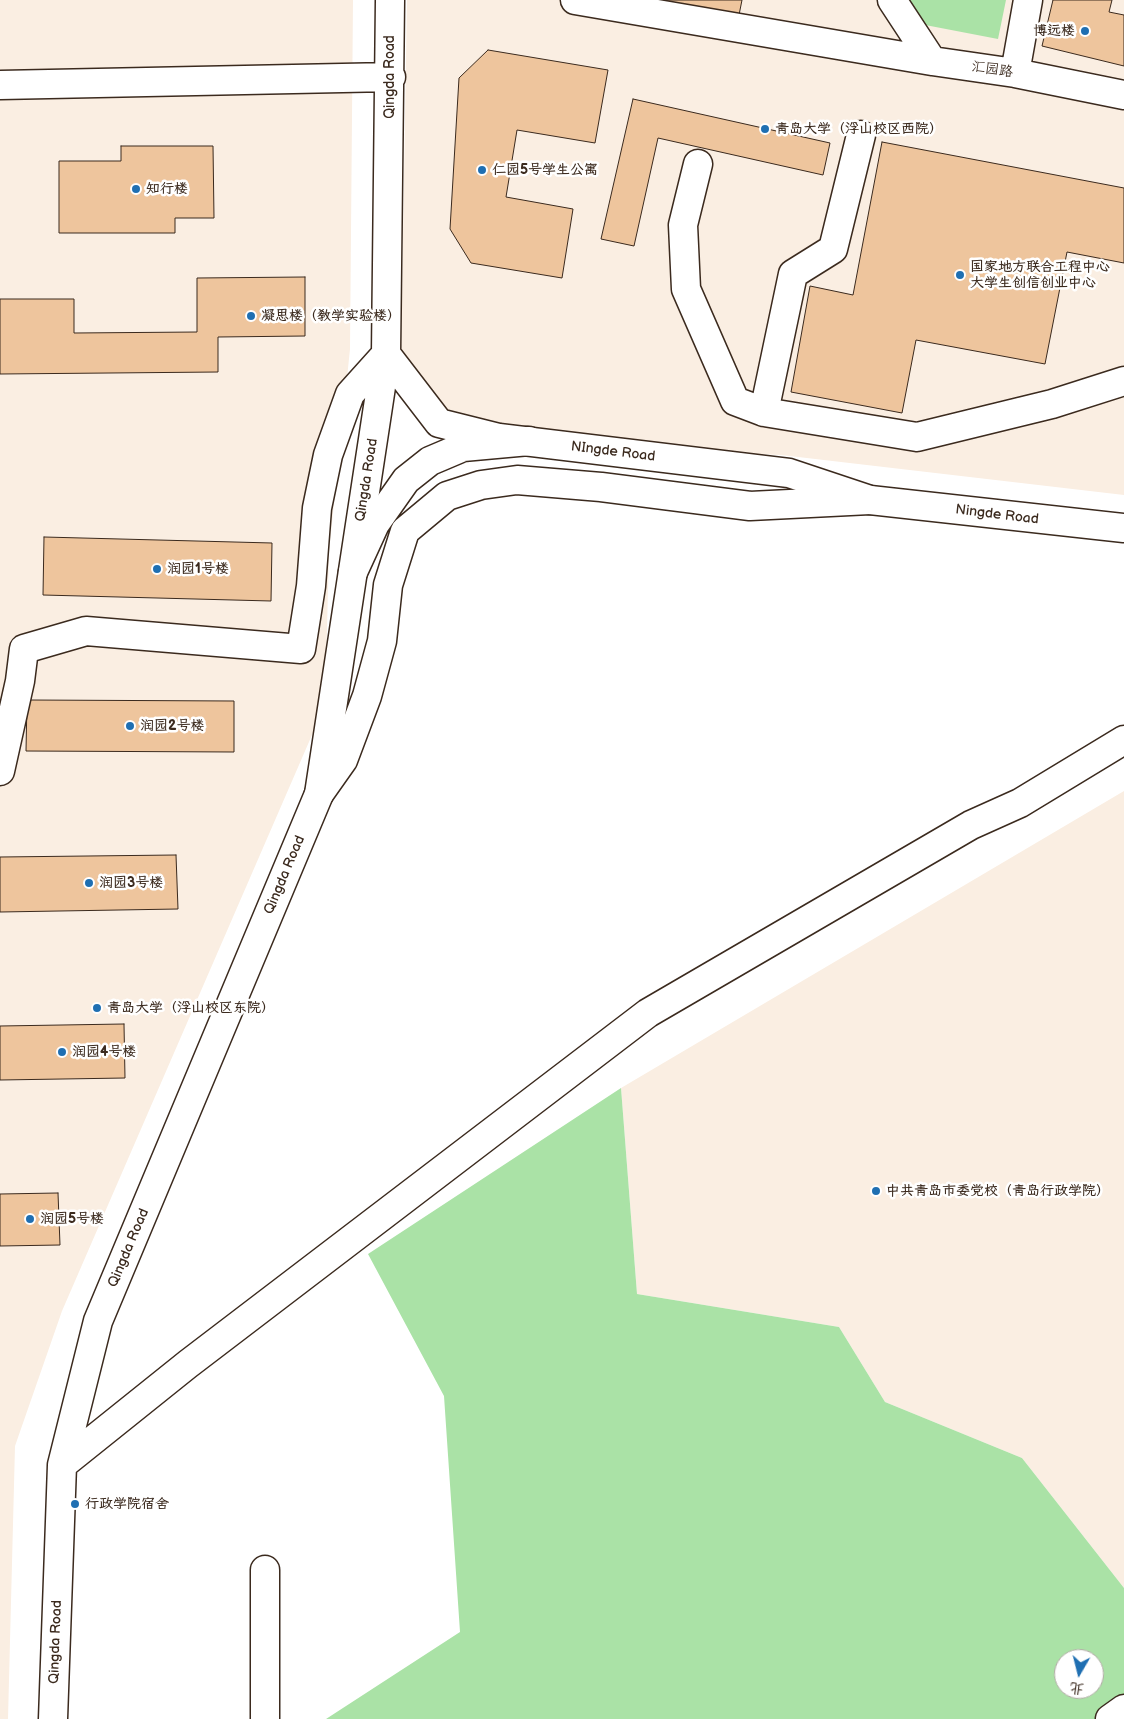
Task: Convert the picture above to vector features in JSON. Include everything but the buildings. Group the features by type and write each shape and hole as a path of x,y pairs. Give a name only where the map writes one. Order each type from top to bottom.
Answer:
{"street":[{"name":"Qingda Road","path":"53,1719 62,1465 98,1321 319,794 386,354 391,77 390,0"},
{"name":"汇园路","path":"574,0 932,62 1015,73 1124,95"},
{"path":"892,0 932,62"},
{"path":"1015,73 1028,0"},
{"path":"0,85 391,77"},
{"path":"764,412 793,274 833,250 861,135"},
{"path":"698,164 682,224 686,289 735,400 764,412 917,437 1052,404 1124,381"},
{"path":"0,771 20,681 24,649 86,631 301,649 312,586 317,508 328,455 350,394 386,354"},
{"name":"NIngde Road","path":"386,354 439,423 499,438 789,473 870,500"},
{"path":"353,572 376,524 406,480 430,461 463,447 529,441"},
{"path":"319,794 343,760 367,696 382,641 388,585 405,531 447,496 481,485 517,480 601,487 750,506 870,500"},
{"name":"Ningde Road","path":"870,500 1124,528"},
{"path":"62,1465 188,1364 648,1014 972,825 1020,803 1124,740"},
{"path":"265,1570 265,1719"},
{"path":"1110,1719 1124,1709"}],"shaded area":[{"name":"青岛大学（浮山校区东院）","path":"0,0 353,0 350,349 329,552 325,705 62,1311 15,1446 8,1719 0,1719"},
{"name":"青岛大学（浮山校区西院）","path":"407,0 1124,0 1124,495 781,455 707,452 499,433 445,411 401,356"},
{"name":"中共青岛市委党校（青岛行政学院）","path":"1124,791 1124,1588 1022,1458 885,1402 839,1327 637,1294 621,1088"}],"green space":[{"path":"905,0 1006,0 998,39 920,24"},
{"path":"621,1088 637,1294 839,1327 885,1402 1022,1458 1124,1588 1124,1719 326,1719 460,1632 444,1396 368,1254"}],"place":[{"name":"博远楼","path":"1085,31"},
{"name":"青岛大学（浮山校区西院）","path":"765,129"},
{"name":"仁园5号学生公寓","path":"482,170"},
{"name":"知行楼","path":"136,189"},
{"name":"国家地方联合工程中心 大学生创信创业中心","path":"960,275"},
{"name":"凝思楼（教学实验楼）","path":"251,316"},
{"name":"润园1号楼","path":"157,569"},
{"name":"润园2号楼","path":"130,726"},
{"name":"润园3号楼","path":"89,883"},
{"name":"青岛大学（浮山校区东院）","path":"97,1008"},
{"name":"润园4号楼","path":"62,1052"},
{"name":"中共青岛市委党校（青岛行政学院）","path":"876,1191"},
{"name":"润园5号楼","path":"30,1219"},
{"name":"行政学院宿舍","path":"75,1504"}]}
